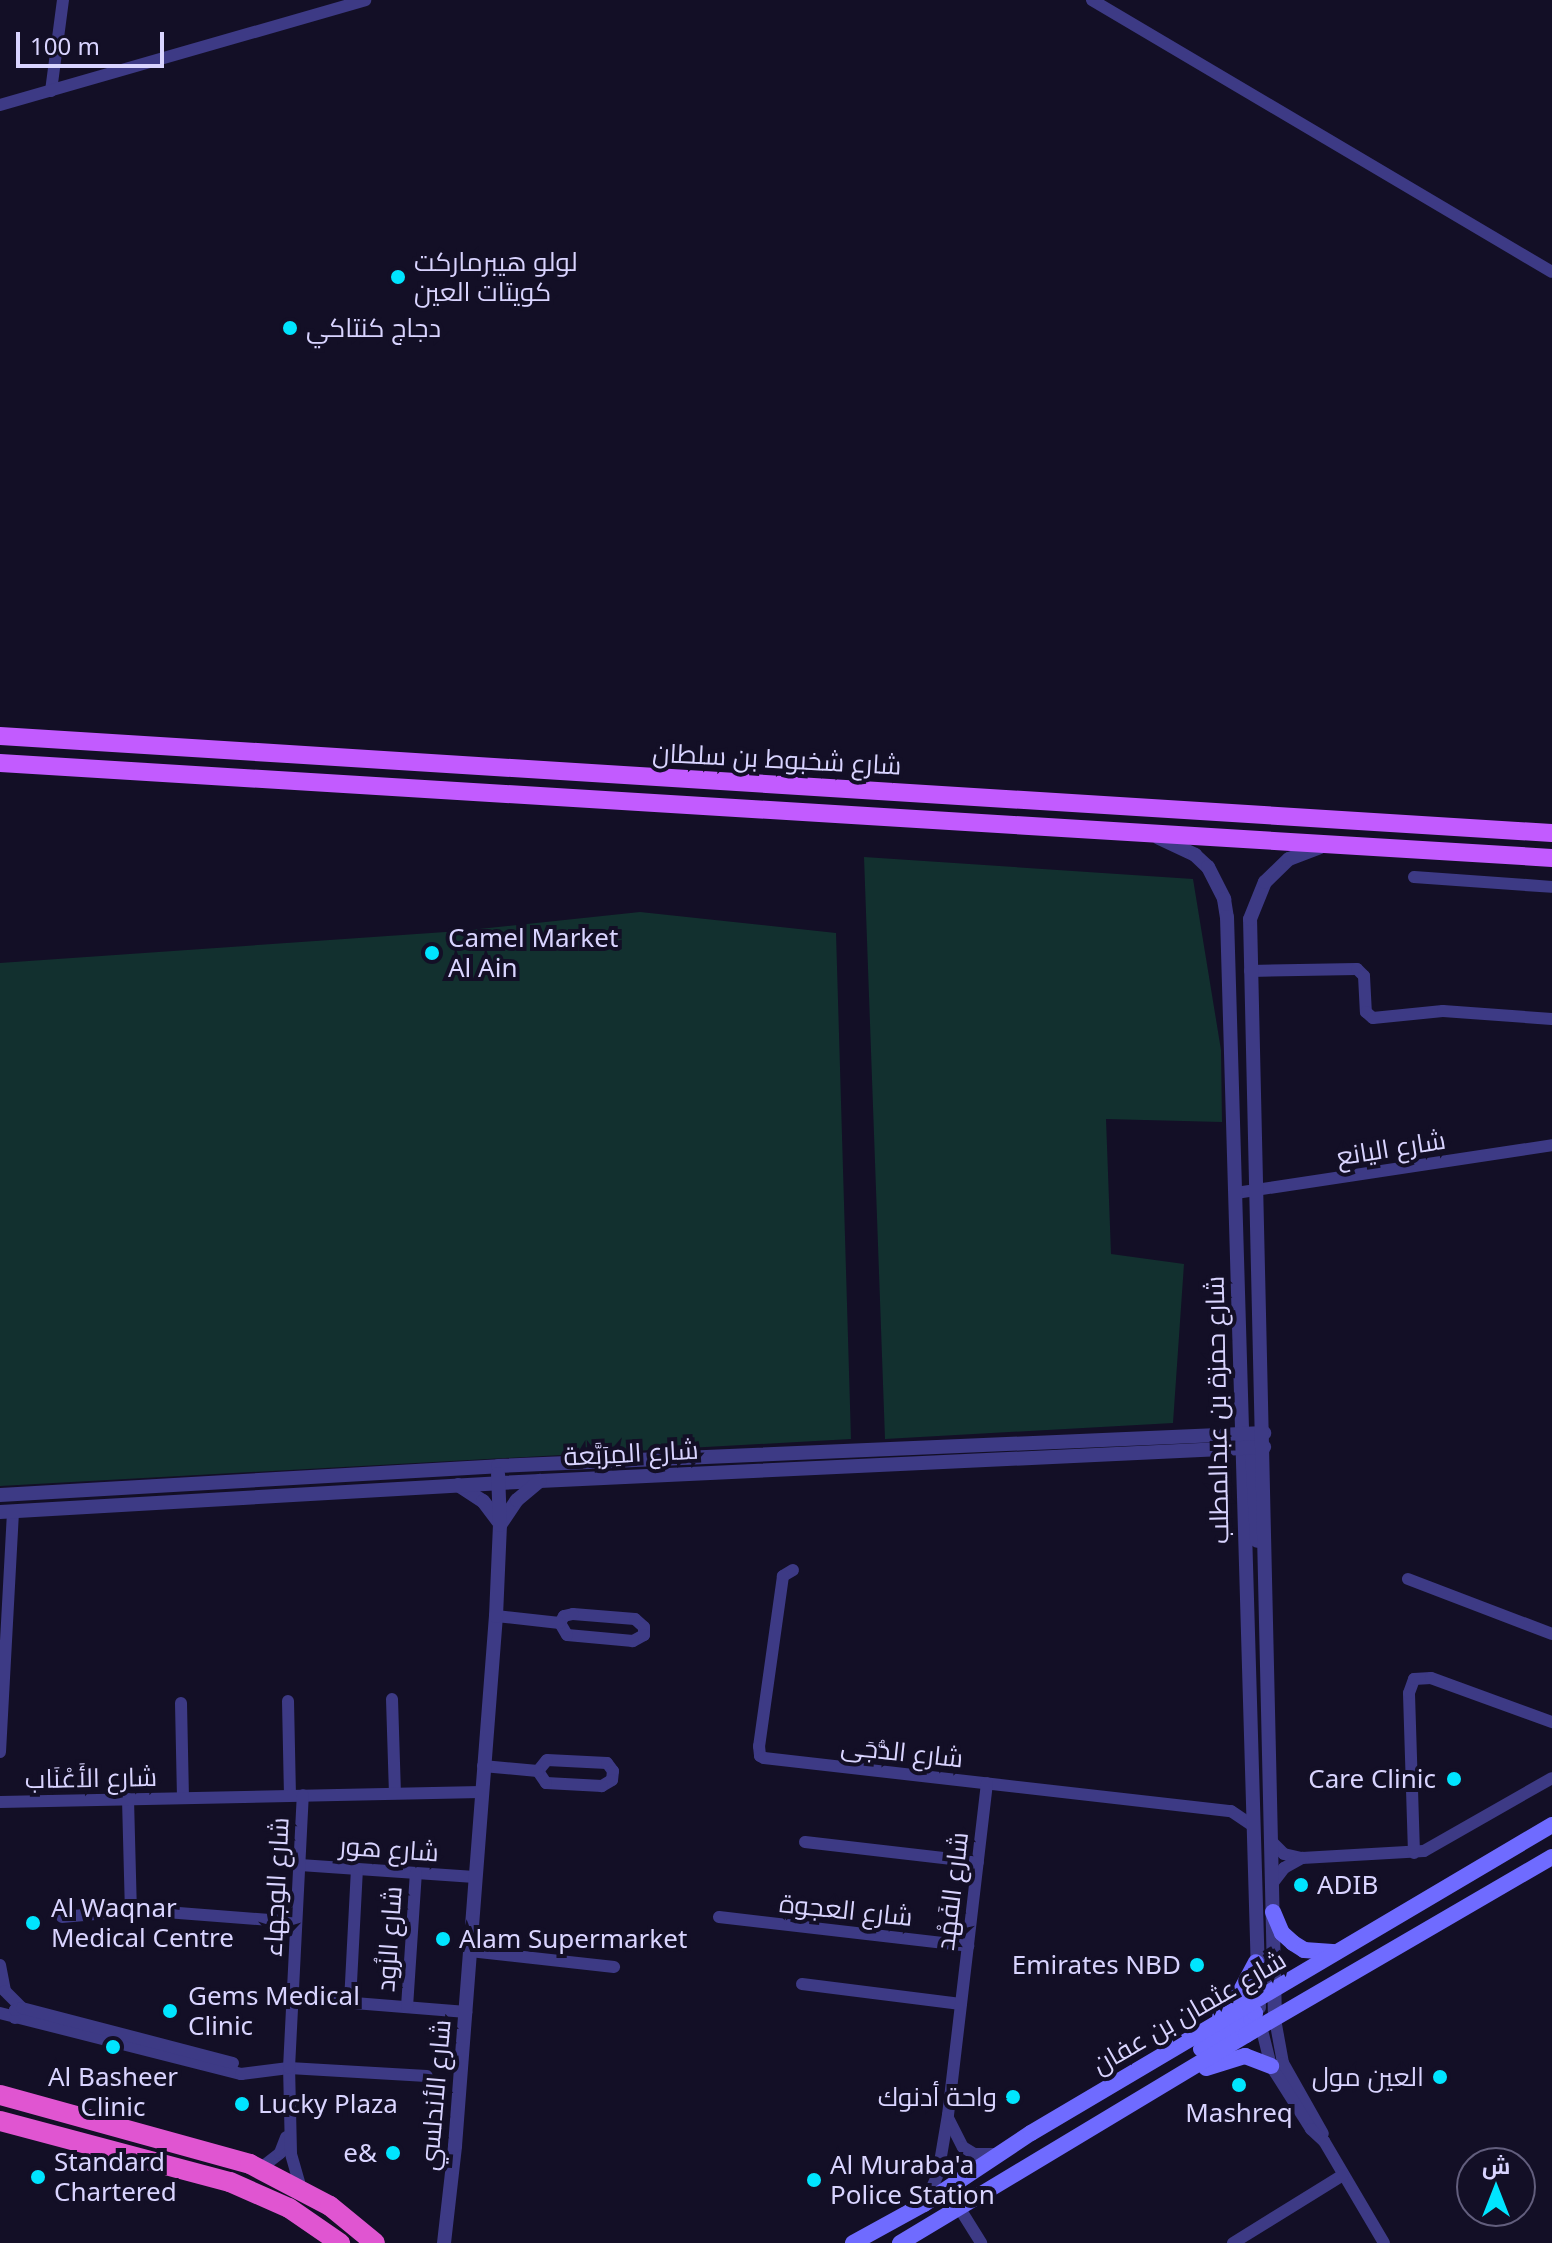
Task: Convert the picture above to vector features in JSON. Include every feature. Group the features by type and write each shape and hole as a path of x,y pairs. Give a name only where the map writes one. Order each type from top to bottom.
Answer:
{"highway":[{"path":"0,2095 231,2157 261,2168 301,2189 350,2221 375,2243"},
{"path":"0,2106 29,2102"},
{"path":"0,2121 222,2179 289,2208 340,2243"}],"main road":[{"name":"شارع شخبوط بن سلطان","path":"0,736 1552,833"},
{"name":"شارع شخبوط بن سلطان","path":"5,766 1552,858"},
{"name":"شارع عثمان بن عفان","path":"853,2243 924,2204 1000,2154 1552,1825"},
{"name":"شارع عثمان بن عفان","path":"900,2243 1552,1857"},
{"path":"1273,1912 1282,1933 1304,1950 1337,1952"},
{"path":"1212,2027 1239,1994 1256,1962"},
{"path":"1178,2077 1191,2057 1251,2019 1255,2013 1254,2002"},
{"path":"1178,2077 1239,2056 1254,2057 1271,2066"}],"street":[{"path":"51,91 63,0"},
{"path":"0,105 365,0"},
{"path":"1092,0 1552,272"},
{"name":"شارع حمزة بن عبدالمطلب","path":"1147,834 1195,855 1208,867 1224,899 1236,1193 1252,1441"},
{"name":"شارع حمزة بن عبدالمطلب","path":"1268,2023 1254,2002 1256,1962 1251,1795 1254,1191 1250,919 1265,882 1289,859 1327,844"},
{"path":"1414,877 1552,887"},
{"path":"1250,971 1357,969 1365,982 1366,1012 1373,1018 1443,1011 1552,1019"},
{"name":"شارع اليانع","path":"1236,1193 1552,1145"},
{"path":"1252,1441 1254,1518 1266,1580 1274,1990 1268,2023 1271,2066 1311,2129 1324,2141"},
{"name":"شارع المِرَبَّعة","path":"0,1495 502,1466 1252,1441"},
{"name":"شارع المِرَبَّعة","path":"6,1512 1252,1441"},
{"name":"شارع الأندلسي","path":"444,2243 466,2012 496,1616 502,1466"},
{"path":"458,1485 483,1501 500,1525 517,1500 540,1481"},
{"path":"0,1752 6,1512"},
{"name":"شارع الدُّجَى","path":"793,1570 783,1576 760,1756 1231,1811 1252,1825"},
{"path":"1408,1579 1552,1634"},
{"path":"567,1614 635,1619 642,1623 644,1631 642,1638 633,1641 570,1636 562,1631 560,1623 567,1614"},
{"path":"496,1616 560,1623"},
{"path":"1414,1853 1409,1693 1414,1679 1431,1678 1552,1722"},
{"path":"392,1699 395,1793"},
{"path":"288,1701 296,1795"},
{"name":"شارع الأَعْنَاب","path":"181,1703 183,1798"},
{"path":"547,1760 603,1761 611,1766 613,1776 602,1786 551,1785 542,1781 538,1771 547,1760"},
{"path":"483,1766 538,1771"},
{"path":"1271,1841 1284,1854 1302,1858 1414,1853 1436,1847 1552,1778"},
{"name":"شارع الفَهْد","path":"924,2204 938,2174 948,2115 987,1783"},
{"name":"شارع الأَعْنَاب","path":"0,1802 481,1792"},
{"name":"شارع الوجهاء","path":"296,1795 300,1865 289,2068 289,2126 293,2163 301,2189"},
{"path":"1231,1811 1243,1805 1251,1795"},
{"path":"128,1799 131,1911"},
{"path":"805,1842 978,1862"},
{"path":"1272,1884 1284,1868 1302,1858"},
{"name":"شارع هور","path":"300,1865 475,1877"},
{"path":"350,2002 357,1869"},
{"name":"شارع الزُود","path":"407,2007 416,1873"},
{"path":"62,1917 131,1911 296,1922"},
{"name":"شارع العجوة","path":"719,1917 968,1946"},
{"path":"470,1951 614,1967"},
{"path":"0,1965 5,1991 18,2013"},
{"path":"802,1984 961,2004"},
{"path":"292,1998 466,2012"},
{"path":"0,2013 18,2013 241,2074 289,2068 427,2076"},
{"path":"1268,2023 1283,2063 1324,2141 1384,2243"},
{"path":"948,2115 963,2147 974,2154 1000,2154"},
{"name":"شارع الوجهاء","path":"261,2168 280,2153 289,2126"},
{"path":"1233,2243 1343,2175"},
{"path":"960,2209 981,2243"}],"green space":[{"path":"864,857 1193,879 1221,1050 1222,1122 1106,1119 1111,1254 1184,1264 1173,1423 885,1439"},
{"path":"640,912 836,933 851,1439 0,1486 0,963 460,931"}],"place":[{"name":"لولو هيبرماركت كويتات العين","path":"398,277"},
{"name":"دجاج كنتاكي","path":"290,328"},
{"name":"Camel Market Al Ain","path":"432,953"},
{"name":"Care Clinic","path":"1454,1779"},
{"name":"ADIB","path":"1301,1885"},
{"name":"Al Waqnar Medical Centre","path":"33,1923"},
{"name":"Alam Supermarket","path":"443,1939"},
{"name":"Emirates NBD","path":"1197,1965"},
{"name":"Gems Medical Clinic","path":"170,2011"},
{"name":"Al Basheer Clinic","path":"113,2047"},
{"name":"العين مول","path":"1440,2077"},
{"name":"Mashreq","path":"1239,2085"},
{"name":"واحة أدنوك","path":"1013,2097"},
{"name":"Lucky Plaza","path":"242,2104"},
{"name":"e&","path":"393,2153"},
{"name":"Standard Chartered","path":"38,2177"},
{"name":"Al Muraba'a Police Station","path":"814,2180"}]}
